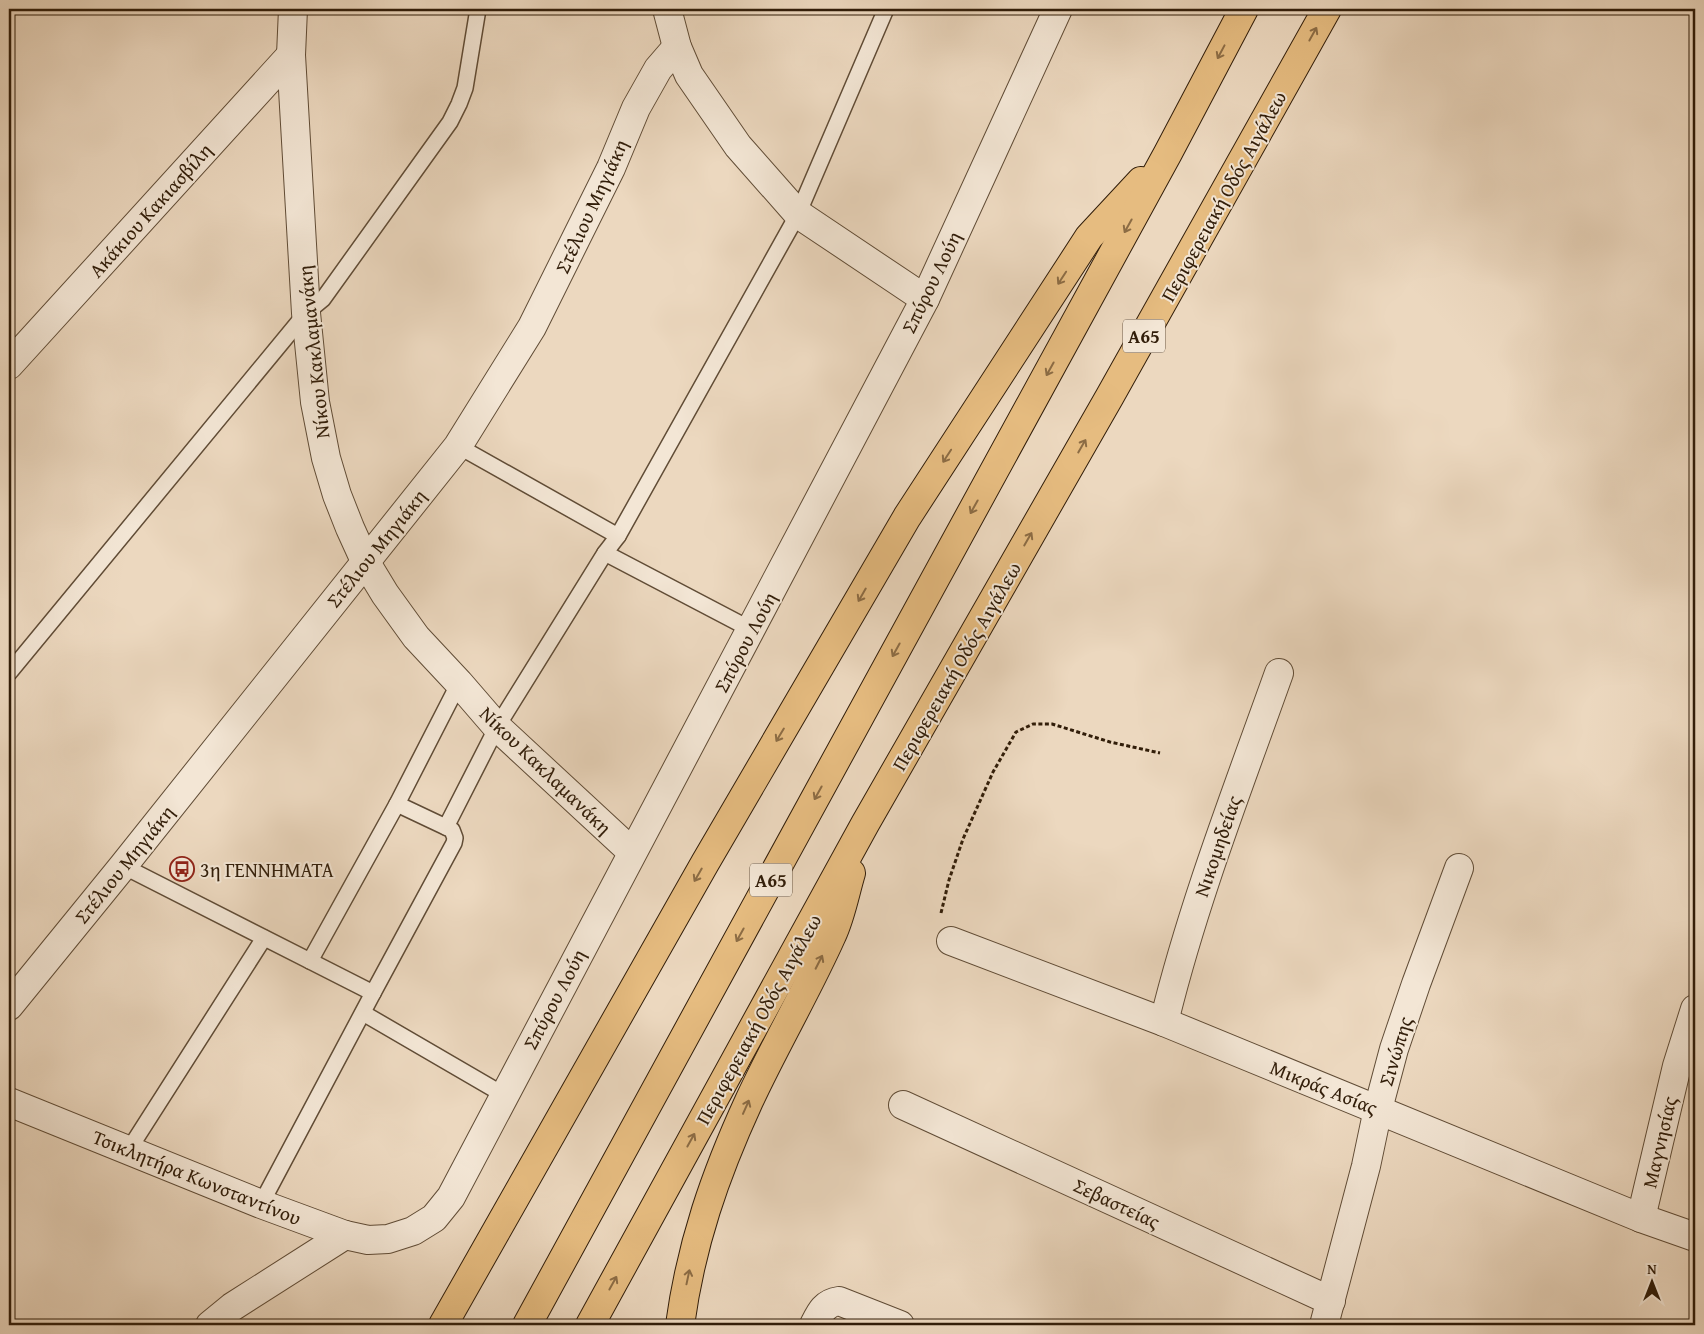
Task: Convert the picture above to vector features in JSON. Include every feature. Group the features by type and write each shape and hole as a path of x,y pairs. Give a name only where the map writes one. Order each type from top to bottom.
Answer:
{"highway":[{"name":"Α65","path":"527,1325 1168,153 1244,9"},
{"name":"Περιφερειακή Οδός Αιγάλεω","path":"590,1325 865,824 1110,396 1327,9"},
{"path":"443,1325 705,863 907,517 1089,237 1168,153"},
{"path":"680,1325 697,1235 718,1172 749,1100 833,933 865,824"}],"street":[{"name":"Νίκου Κακλαμανάκη","path":"293,9 291,55 306,313 315,402 326,458 337,495 350,528 385,594 416,637 497,727 632,852"},
{"path":"667,9 677,47 689,75 738,146 798,214 925,298"},
{"name":"Σπύρου Λούη","path":"388,1239 413,1231 434,1218 451,1197 632,852 752,630 925,298 1058,9"},
{"name":"Στέλιου Μηγιάκη","path":"9,1006 458,446 532,327 611,168 636,108 658,69 677,47"},
{"name":"Ακάκιου Κακιασβίλη","path":"9,365 291,55"},
{"name":"Νικομηδείας","path":"1164,1022 1177,966 1193,916 1279,672"},
{"name":"Σινώπης","path":"1327,1313 1366,1166 1378,1109 1394,1049 1459,868"},
{"name":"Μικράς Ασίας","path":"951,941 1164,1022 1641,1218 1695,1237"},
{"name":"Μαγνησίας","path":"1641,1218 1677,1066 1695,1009"},
{"name":"Τσικλητήρα Κωνσταντίνου","path":"9,1102 261,1204 345,1235 368,1240 388,1239"},
{"name":"Σεβαστείας","path":"903,1105 1327,1313"},
{"path":"210,1325 232,1307 345,1235"},
{"path":"814,1325 825,1306 839,1301 900,1325"}],"lane":[{"path":"9,674 306,313 323,299 450,122 465,88 478,9"},
{"path":"446,827 497,727 605,553 618,536 798,214 886,9"},
{"path":"458,446 618,536"},
{"path":"605,553 752,630"},
{"path":"310,961 398,804 459,683"},
{"path":"261,1204 456,838 454,833 446,827 398,804"},
{"path":"123,866 373,993"},
{"path":"128,1151 264,938"},
{"path":"363,1013 504,1095"}],"path":[{"path":"951,941 941,927 941,910 949,880 963,839 992,772 1016,732 1033,724 1052,724 1110,742 1160,753"}],"place":[{"name":"3η ΓΕΝΝΗΜΑΤΑ","path":"182,869"}]}
